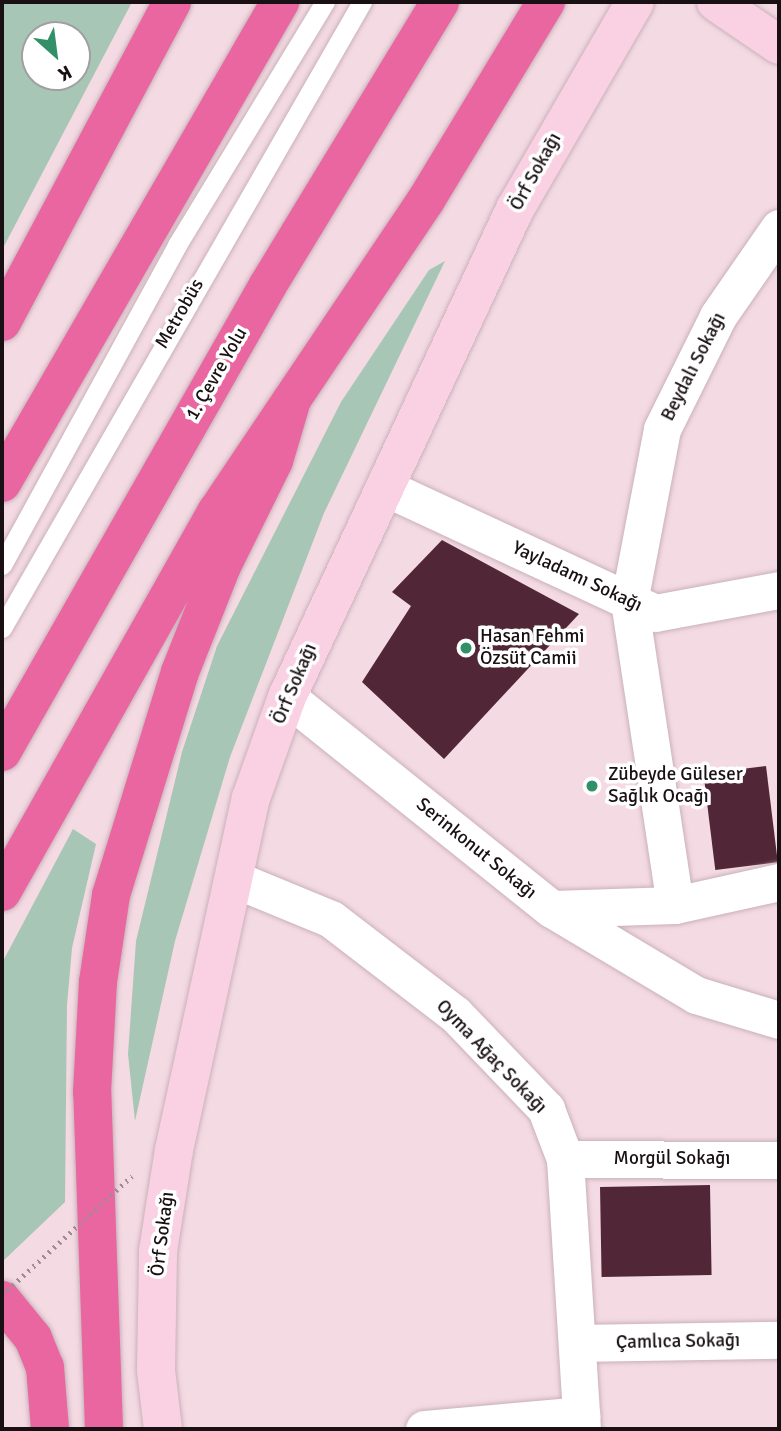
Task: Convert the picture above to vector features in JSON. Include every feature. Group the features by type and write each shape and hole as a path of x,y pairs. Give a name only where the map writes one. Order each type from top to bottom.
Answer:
{"highway":[{"path":"2,322 172,2"},
{"path":"2,483 280,2"},
{"name":"1. Çevre Yolu","path":"2,752 268,285 440,2"},
{"path":"2,892 217,511 426,200 547,2"},
{"path":"104,1429 92,1092 98,982 111,895 180,672 222,566 274,461 292,400"},
{"path":"2,1298 33,1338 45,1367 50,1429"}],"street":[{"name":"Örf Sokağı","path":"163,1429 156,1370 158,1251 174,1150 251,797 287,697 515,209 635,2"},
{"path":"716,2 779,45"},
{"name":"Beydalı Sokağı","path":"675,905 629,602 662,429 718,316 779,229"},
{"name":"Yayladamı Sokağı","path":"384,487 655,612 779,590"},
{"name":"Serinkonut Sokağı","path":"287,697 552,909 675,905 779,882"},
{"name":"Oyma Ağaç Sokağı","path":"234,879 331,919 455,1013 546,1109 565,1159 581,1422"},
{"path":"552,909 696,995 779,1020"},
{"name":"Morgül Sokağı","path":"565,1159 779,1160"},
{"name":"Çamlıca Sokağı","path":"576,1343 779,1340"},
{"path":"424,1429 581,1422"}],"lane":[{"name":"Metrobüs","path":"2,565 177,245 324,2"},
{"name":"Metrobüs","path":"2,628 362,2"}],"path":[{"path":"2,1298 132,1176"}],"green space":[{"path":"5,2 132,2 91,80 91,21 21,21 21,91 85,91 2,250 2,8"},
{"path":"445,261 324,513 230,757 175,941 135,1121 128,1054 136,941 182,752 217,646 341,402 429,270"},
{"path":"73,829 96,844 72,948 67,1005 65,1202 2,1262 2,963"}],"building":[{"name":"Hasan Fehmi Özsüt Camii","path":"442,540 579,614 444,759 362,682 411,606 392,592"},
{"path":"766,766 778,862 715,870 703,774"},
{"path":"710,1185 712,1275 602,1277 600,1187"}],"place":[{"name":"Hasan Fehmi Özsüt Camii","path":"466,648"},
{"name":"Zübeyde Güleser Sağlık Ocağı","path":"592,786"}]}
